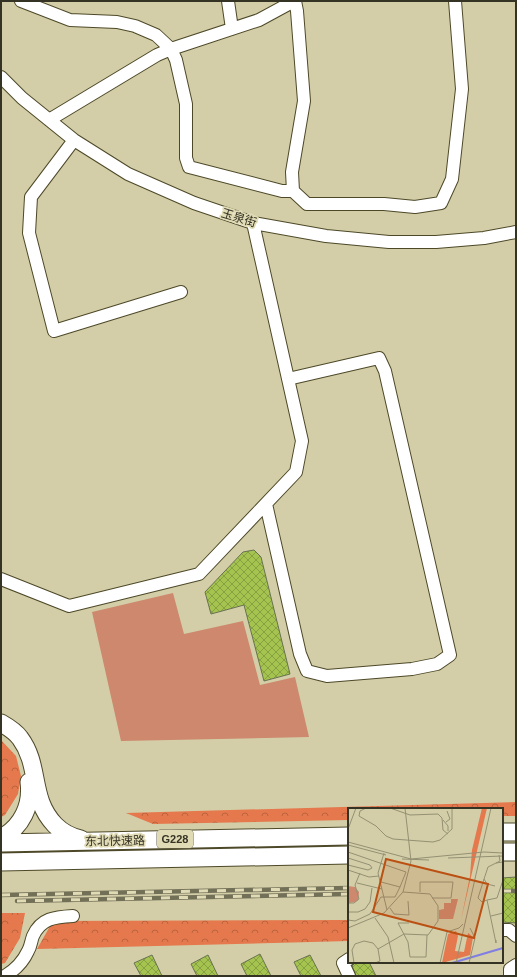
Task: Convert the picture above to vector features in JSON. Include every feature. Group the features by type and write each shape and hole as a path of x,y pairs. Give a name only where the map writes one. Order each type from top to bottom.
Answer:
{"highway":[{"path":"1,723 20,737 26,747 34,771 39,801 50,820 68,835 95,841"},
{"path":"1,734 4,735 20,752 25,764 30,789 26,812 21,821 7,835 1,838"},
{"path":"503,832 516,832"},
{"name":"东北快速路","path":"1,843 348,836"},
{"path":"503,852 516,852"},
{"name":"东北快速路","path":"1,862 348,855"}],"street":[{"path":"22,1 70,20 117,22 135,26 156,35 171,49 176,60 186,104 186,158 189,167 282,191 293,191 307,204 384,204 415,207 441,203 452,179 462,89 455,1"},
{"path":"228,1 232,29"},
{"path":"50,120 157,55 259,20 295,1 304,101 292,172 293,191"},
{"name":"玉泉街","path":"1,77 22,98 74,140 128,174 194,203 253,223 326,236 389,242 436,242 484,238 516,232"},
{"path":"74,140 31,197 29,233 54,331 181,292"},
{"path":"1,579 69,606 199,574 296,472 302,441 253,223"},
{"path":"266,504 300,654 307,671 326,676 412,669 437,664 450,655 385,371 379,358 288,379"},
{"path":"5,976 23,961 29,951 33,937 42,924 55,918 72,916"},
{"path":"503,930 509,930 516,936"},
{"path":"348,960 343,964 349,976"},
{"path":"510,976 510,969 516,965"}],"shaded area":[{"path":"173,593 184,634 243,621 260,685 295,677 309,737 121,741 92,612"}],"green space":[{"path":"1,740 16,756 21,776 18,794 5,815 1,817"},
{"path":"516,802 516,816 503,816 503,808 348,808 348,820 153,824 126,813"},
{"path":"1,913 25,913 20,938 5,963 1,964"},
{"path":"348,920 348,941 37,949 53,921"}],"building":[{"path":"254,550 261,557 290,674 264,681 244,605 211,614 205,592 243,552"},
{"path":"516,877 516,923 503,922 503,878"},
{"path":"260,954 271,976 247,976 241,964"},
{"path":"152,955 162,976 141,976 134,963"},
{"path":"208,955 218,976 197,976 191,964"},
{"path":"310,955 321,976 301,976 294,962"},
{"path":"355,963 370,963 376,976 356,976 352,966"}],"railway":[{"path":"1,895 348,888"},
{"path":"503,891 516,891"},
{"path":"17,901 348,894"}]}
